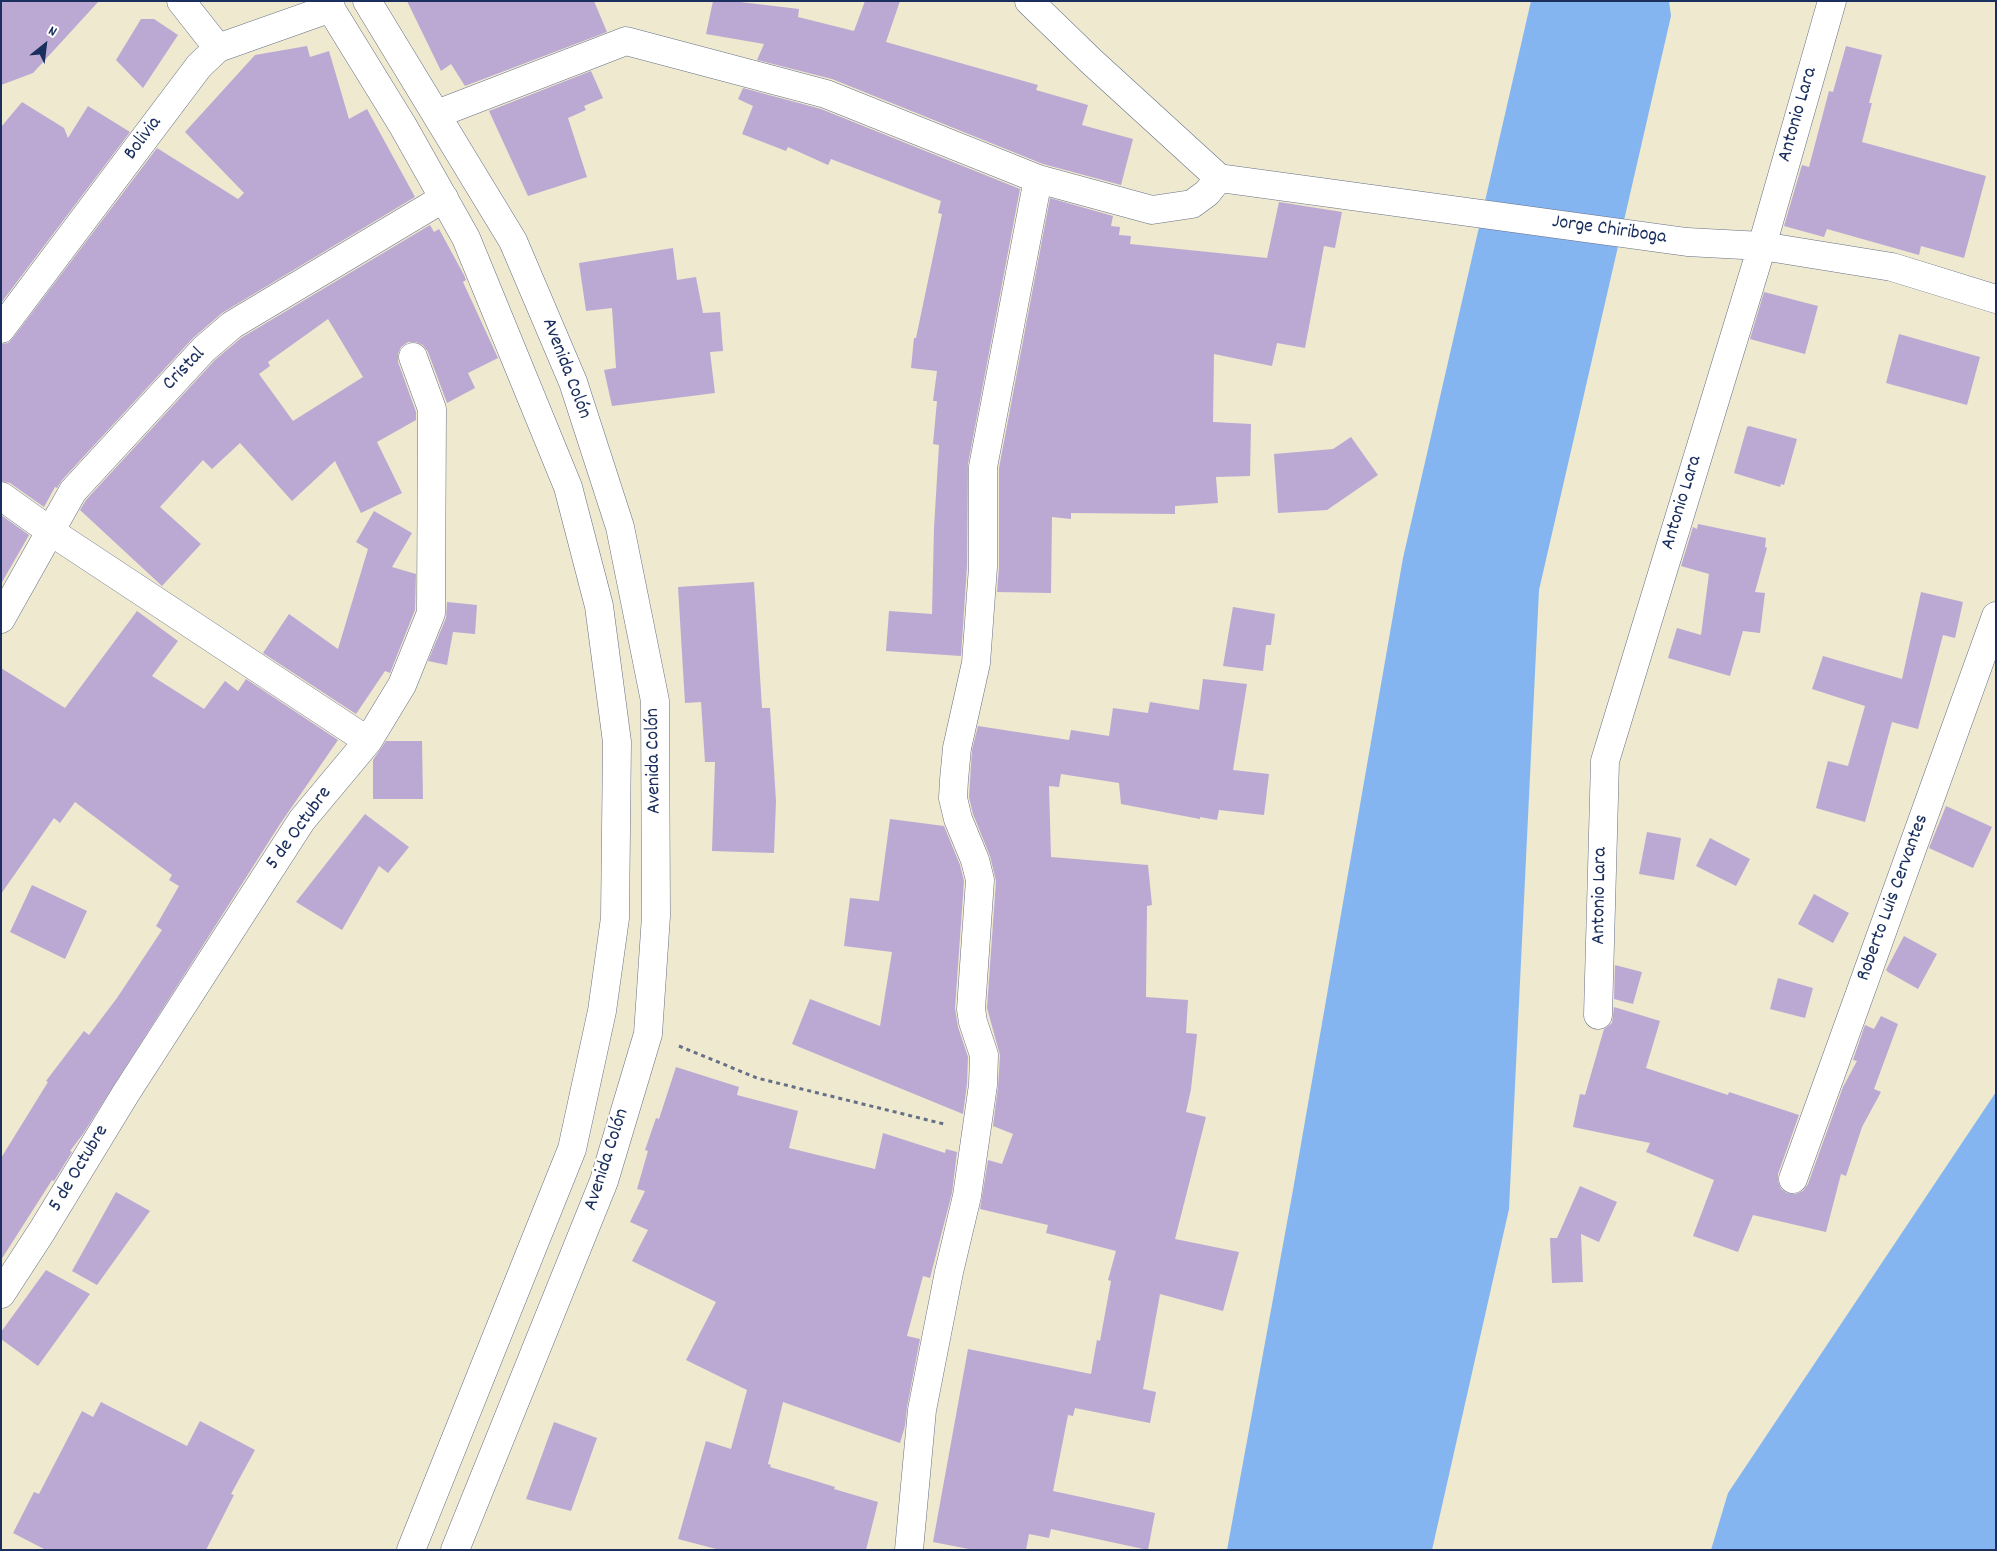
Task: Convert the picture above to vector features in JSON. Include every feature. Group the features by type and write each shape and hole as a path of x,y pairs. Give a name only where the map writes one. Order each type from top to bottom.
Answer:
{"street":[{"path":"181,1 218,48"},
{"name":"Avenida Colón","path":"367,1 513,241 574,382 620,527 654,701 656,916 648,1034 604,1181 455,1550"},
{"path":"436,114 626,41 826,94 1038,179 1152,210 1192,204 1207,193 1218,178 1029,1"},
{"name":"Antonio Lara","path":"1598,1015 1605,761 1762,246 1832,1"},
{"name":"Bolivia","path":"1,329 199,66 218,48 329,5"},
{"name":"Avenida Colón","path":"329,5 466,238 568,487 600,606 617,742 615,908 602,1011 572,1149 411,1550"},
{"name":"Jorge Chiriboga","path":"1218,178 1687,242 1762,246 1892,267 1996,299"},
{"path":"909,1550 922,1410 967,1196 983,1086 984,1055 973,1022 971,1009 980,880 975,860 958,819 953,798 954,780 957,748 976,662 983,567 984,467 1038,179"},
{"name":"Cristal","path":"1,619 73,491 184,370 232,325 444,198"},
{"name":"5 de Octubre","path":"1,1294 42,1231 126,1093 302,820 368,741 402,685 431,613 432,409 413,357"},
{"path":"1,496 50,531 368,741"},
{"name":"Roberto Luis Cervantes","path":"1793,1179 1996,616"}],"path":[{"path":"648,1034 757,1078 976,1132"}],"water":[{"path":"1531,1 1669,1 1671,16 1539,590 1509,1209 1432,1550 1227,1550 1293,1190 1403,558"},
{"path":"1996,1092 1996,1550 1711,1550 1728,1493"}],"building":[{"path":"1,1 99,1 33,73 1,85"},
{"path":"407,1 594,1 607,32 465,86 451,64 441,71"},
{"path":"713,1 732,1 799,9 798,17 854,31 865,1 900,1 886,42 1038,85 1036,90 1088,105 1082,125 1133,139 1121,185 1043,164 832,79 757,60 764,44 706,34"},
{"path":"141,19 154,19 178,35 143,88 116,60"},
{"path":"307,46 310,57 329,51 349,119 367,109 415,197 222,313 193,338 62,480 57,488 55,487 44,507 10,483 1,481 1,344 8,343 13,338 157,148 238,199 244,193 185,132 255,55"},
{"path":"1846,46 1882,55 1869,103 1872,103 1862,142 1986,176 1964,258 1921,246 1919,255 1827,229 1824,237 1784,226 1802,165 1809,167 1829,91 1833,92"},
{"path":"591,71 603,98 584,106 586,110 568,118 587,177 528,196 489,111"},
{"path":"743,88 821,109 1020,189 968,464 967,566 961,656 886,651 889,611 932,614 934,528 939,445 933,444 937,401 933,401 937,371 911,368 914,338 916,338 942,214 938,213 941,201 831,159 828,165 788,147 786,151 742,134 753,106 738,99"},
{"path":"22,102 64,128 68,138 88,106 130,132 1,303 1,127"},
{"path":"1050,198 1113,216 1111,226 1120,227 1119,235 1131,236 1130,244 1267,258 1279,202 1342,212 1335,248 1324,246 1305,348 1277,343 1272,366 1214,354 1213,422 1251,424 1250,476 1216,477 1218,503 1175,506 1175,514 1071,513 1071,519 1052,517 1051,593 997,592 999,567 999,468"},
{"path":"430,225 434,232 439,229 464,275 466,280 463,282 498,358 468,373 475,388 447,403 428,352 423,345 416,342 408,342 401,347 398,354 398,362 416,412 416,420 377,442 402,493 361,513 335,461 292,501 240,443 212,469 203,460 160,507 201,544 162,586 80,510 86,500 215,360 241,338","holes":["328,319 363,377 293,421 259,374 270,366 268,362"]},
{"path":"673,248 677,280 696,277 703,313 720,312 723,351 710,352 715,393 612,406 604,370 616,368 612,308 586,311 579,263"},
{"path":"1764,292 1818,306 1805,354 1750,339"},
{"path":"1899,334 1980,357 1967,405 1886,383"},
{"path":"1747,427 1797,439 1784,485 1781,484 1780,487 1734,473"},
{"path":"1351,437 1378,475 1327,510 1278,513 1274,454 1333,449"},
{"path":"374,511 412,533 392,567 416,574 415,610 390,673 385,671 356,714 263,653 289,614 338,649 368,549 356,542"},
{"path":"1,515 29,535 1,584"},
{"path":"1698,524 1766,538 1765,547 1767,548 1755,592 1765,593 1760,633 1743,631 1730,676 1668,658 1677,628 1701,635 1709,574 1681,566 1693,527 1697,529"},
{"path":"754,582 762,708 770,708 776,801 774,853 712,851 715,762 705,762 701,702 685,703 678,587"},
{"path":"1921,592 1963,602 1955,638 1943,635 1918,729 1892,722 1865,822 1816,808 1828,761 1848,766 1865,706 1812,689 1823,656 1902,679"},
{"path":"447,602 477,605 475,634 453,632 447,665 428,661 446,618"},
{"path":"1233,607 1275,614 1271,645 1266,645 1263,671 1223,666"},
{"path":"137,611 178,641 152,676 204,709 225,681 238,691 246,679 338,740 280,824 83,1134 70,1151 72,1152 54,1181 52,1180 1,1260 1,1158 48,1082 46,1081 84,1031 89,1035 117,998 162,930 156,926 179,886 169,880 172,875 75,802 60,823 54,818 1,894 1,668 65,708"},
{"path":"1203,679 1247,684 1233,770 1269,774 1264,815 1219,810 1217,820 1200,817 1200,819 1121,804 1119,783 1061,774 1059,787 1049,786 1051,857 1148,865 1152,905 1147,906 1146,997 1188,1000 1186,1033 1197,1034 1191,1089 1186,1112 1206,1117 1175,1239 1239,1252 1223,1311 1160,1294 1143,1389 1156,1392 1150,1423 1075,1408 1073,1416 1068,1415 1053,1491 1155,1513 1148,1550 1051,1529 1049,1538 1029,1534 1026,1550 974,1550 933,1542 968,1349 1091,1374 1097,1340 1100,1341 1111,1281 1108,1280 1116,1251 1046,1233 1048,1225 980,1209 988,1160 1002,1164 1013,1134 993,1126 1000,1055 987,1008 996,881 990,856 973,814 969,797 972,750 978,726 1069,740 1071,730 1109,736 1113,708 1148,713 1150,702 1199,710"},
{"path":"386,741 422,741 423,799 373,799 373,760"},
{"path":"1946,806 1992,827 1973,868 1929,848"},
{"path":"365,814 409,847 388,873 379,866 342,930 296,902"},
{"path":"890,819 944,826 960,865 964,881 955,1008 958,1027 968,1057 963,1114 792,1044 810,999 880,1026 892,952 844,946 850,898 879,901"},
{"path":"1647,832 1681,838 1674,880 1639,874"},
{"path":"1710,838 1750,859 1736,886 1696,866"},
{"path":"32,885 87,911 65,959 10,932"},
{"path":"1814,894 1849,913 1833,943 1798,924"},
{"path":"1904,936 1937,954 1918,989 1886,970"},
{"path":"1615,965 1642,972 1633,1004 1614,999"},
{"path":"1778,978 1813,988 1805,1018 1770,1009"},
{"path":"1614,1007 1660,1021 1646,1068 1728,1095 1729,1092 1799,1115 1778,1174 1781,1189 1787,1193 1795,1194 1803,1191 1808,1184 1843,1087 1857,1061 1853,1060 1865,1025 1874,1029 1881,1016 1898,1024 1874,1089 1881,1092 1862,1127 1846,1176 1841,1174 1826,1232 1753,1215 1738,1252 1693,1236 1714,1180 1646,1152 1650,1143 1573,1127 1580,1094 1585,1095 1604,1029 1612,1023"},
{"path":"676,1067 739,1087 737,1095 798,1111 789,1148 875,1169 883,1133 945,1153 946,1149 957,1152 952,1193 930,1278 923,1276 907,1336 920,1339 905,1426 900,1443 783,1402 768,1464 771,1465 770,1467 878,1502 866,1550 720,1550 678,1539 706,1441 731,1449 747,1390 686,1360 716,1302 632,1261 648,1230 630,1222 645,1191 637,1189 648,1151 645,1150 656,1118 659,1119"},
{"path":"1580,1186 1617,1202 1599,1242 1581,1234 1583,1282 1552,1283 1550,1238 1557,1238"},
{"path":"116,1192 150,1211 97,1285 72,1271"},
{"path":"46,1270 90,1294 38,1366 1,1339 1,1332"},
{"path":"101,1402 187,1446 200,1421 255,1450 231,1494 234,1495 206,1550 46,1550 13,1533 34,1492 39,1494 82,1411 93,1417"},
{"path":"554,1422 597,1438 571,1511 526,1499"}]}
